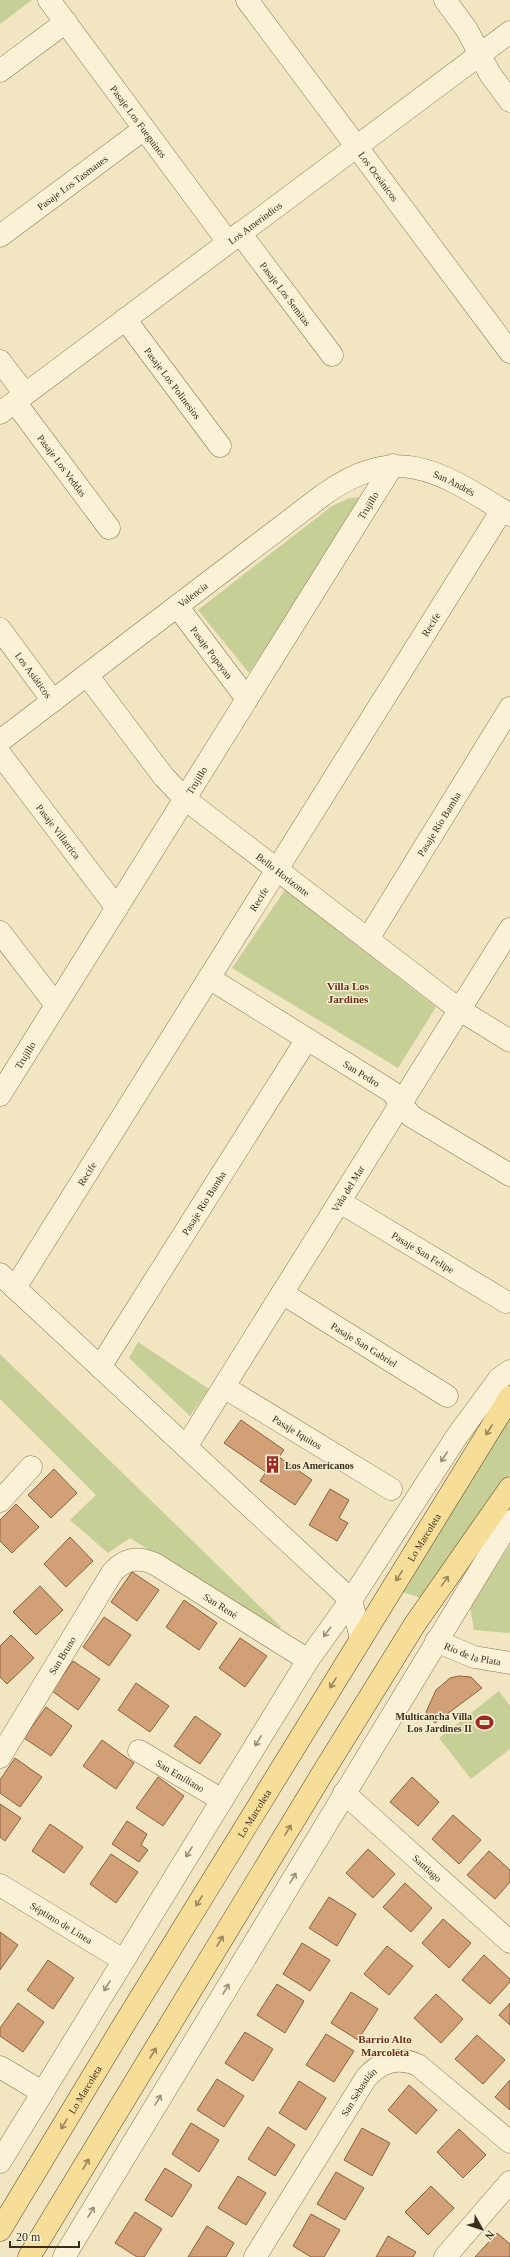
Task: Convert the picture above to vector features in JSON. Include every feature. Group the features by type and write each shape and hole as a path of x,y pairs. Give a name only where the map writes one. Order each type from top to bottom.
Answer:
{"main road":[{"name":"Lo Marcoleta","path":"0,2230 120,2031 510,1397"},
{"path":"29,2257 415,1624 510,1488"}],"street":[{"name":"Pasaje Los Fueguinos","path":"49,0 144,129 234,238"},
{"name":"Los Oceánicos","path":"247,0 510,352"},
{"path":"445,0 467,30 490,74 510,101"},
{"path":"0,71 66,22"},
{"name":"Los Amerindios","path":"13,403 510,32"},
{"name":"Pasaje Los Tasmanes","path":"0,236 144,129"},
{"name":"Pasaje Los Semitas","path":"234,238 332,355"},
{"name":"Pasaje Los Polinesios","path":"125,319 220,446"},
{"name":"Pasaje Los Veddas","path":"0,361 13,403 109,528"},
{"name":"San Andrés","path":"393,465 406,466 438,474 456,482 506,512"},
{"name":"Valencia","path":"0,741 338,484 373,469 393,465"},
{"name":"Trujillo","path":"0,1095 393,465"},
{"name":"Recife","path":"7,1281 209,978 276,869 506,512"},
{"name":"Pasaje Popayan","path":"177,606 247,699"},
{"name":"Los Asiáticos","path":"0,629 53,701"},
{"name":"Bello Horizonte","path":"87,675 164,777 185,799 460,1010 510,1041"},
{"name":"Pasaje Río Bamba","path":"368,939 510,708"},
{"name":"Pasaje Villarrica","path":"0,754 116,908"},
{"name":"Viña del Mar","path":"186,1447 510,929"},
{"path":"0,932 56,1005"},
{"name":"San Pedro","path":"209,978 392,1092 411,1116 510,1175"},
{"name":"Pasaje Río Bamba","path":"100,1367 307,1039"},
{"name":"Pasaje San Felipe","path":"340,1202 506,1302"},
{"path":"7,1281 351,1600 361,1638"},
{"name":"Pasaje San Gabriel","path":"282,1293 448,1396"},
{"path":"0,2162 308,1660 351,1600 457,1436 499,1379 510,1371"},
{"name":"Pasaje Iquitos","path":"224,1387 391,1489"},
{"path":"0,1500 31,1467"},
{"path":"64,2257 510,1521"},
{"name":"San René","path":"130,1560 148,1560 308,1660"},
{"name":"San Bruno","path":"0,1757 112,1573 123,1563 130,1560"},
{"name":"Río de la Plata","path":"436,1641 474,1657 510,1662"},
{"name":"San Emiliano","path":"139,1751 222,1800"},
{"name":"Santiago","path":"344,1793 510,1942"},
{"name":"Séptimo de Línea","path":"0,1885 123,1960"},
{"name":"San Sebastián","path":"255,2257 366,2078 373,2070 382,2064 401,2060 418,2065 510,2142"},
{"path":"0,2068 42,2092"},
{"path":"445,2257 510,2182"}],"green space":[{"path":"0,0 32,0 0,24"},
{"path":"364,497 249,673 198,610 332,506 349,498"},
{"path":"285,890 436,1007 398,1068 232,968"},
{"path":"138,1342 209,1389 190,1416 129,1358"},
{"path":"0,1354 281,1627 276,1630 130,1538 108,1553 70,1520 96,1495 0,1399"},
{"path":"510,1409 510,1474 430,1601 399,1591"},
{"path":"510,1545 510,1633 474,1630 470,1607"},
{"name":"Multicancha Villa Los Jardines II","path":"499,1691 510,1706 510,1749 471,1779 439,1738"}],"building":[{"name":"Los Americanos","path":"241,1420 284,1450 279,1457 312,1480 295,1505 260,1481 266,1472 224,1443"},
{"path":"54,1469 77,1493 51,1518 28,1495"},
{"path":"330,1489 349,1500 339,1518 348,1523 337,1541 309,1525"},
{"path":"16,1504 39,1527 12,1553 0,1541 0,1520"},
{"path":"70,1537 93,1561 66,1587 44,1564"},
{"path":"132,1572 159,1590 137,1621 111,1602"},
{"path":"40,1586 63,1610 36,1635 13,1612"},
{"path":"184,1600 217,1623 199,1650 166,1627"},
{"path":"104,1617 131,1635 109,1666 83,1647"},
{"path":"11,1635 34,1658 7,1684 0,1677 0,1646"},
{"path":"240,1638 267,1656 245,1687 219,1668"},
{"path":"73,1661 100,1679 78,1710 52,1691"},
{"path":"459,1676 471,1677 482,1688 435,1723 426,1712 436,1690 450,1678"},
{"path":"136,1683 169,1706 150,1732 118,1710"},
{"path":"46,1707 72,1726 51,1756 24,1738"},
{"path":"195,1716 221,1734 200,1764 174,1746"},
{"path":"102,1740 134,1763 116,1789 83,1766"},
{"path":"15,1758 42,1777 20,1807 0,1793 0,1780"},
{"path":"158,1777 184,1796 163,1826 136,1808"},
{"path":"412,1777 439,1802 418,1826 390,1802"},
{"path":"0,1804 21,1818 5,1841 0,1837"},
{"path":"453,1815 481,1840 459,1864 432,1839"},
{"path":"127,1821 147,1834 141,1845 148,1850 139,1862 112,1844"},
{"path":"50,1824 83,1847 64,1873 32,1851"},
{"path":"368,1849 395,1874 373,1898 346,1873"},
{"path":"489,1851 510,1870 510,1882 495,1899 467,1875"},
{"path":"111,1854 138,1872 116,1903 90,1884"},
{"path":"405,1883 432,1908 411,1932 383,1907"},
{"path":"329,1897 356,1914 337,1946 309,1928"},
{"path":"443,1919 471,1943 449,1968 422,1943"},
{"path":"0,1932 18,1945 0,1970"},
{"path":"302,1943 330,1960 310,1991 283,1974"},
{"path":"387,1946 413,1966 389,1995 364,1974"},
{"path":"484,1955 510,1979 510,1982 490,2004 462,1980"},
{"path":"48,1960 74,1978 53,2009 27,1990"},
{"path":"277,1984 304,2001 285,2033 257,2015"},
{"path":"351,1992 378,2009 358,2040 331,2023"},
{"path":"436,1994 463,2019 441,2043 414,2018"},
{"path":"18,2003 44,2022 23,2052 0,2036 0,2028"},
{"path":"510,2003 510,2025 499,2015"},
{"path":"245,2032 273,2049 253,2081 225,2063"},
{"path":"326,2034 354,2051 334,2082 306,2065"},
{"path":"477,2035 505,2060 483,2084 455,2059"},
{"path":"217,2079 244,2096 224,2127 197,2110"},
{"path":"510,2080 510,2110 495,2097"},
{"path":"299,2081 326,2098 306,2130 279,2113"},
{"path":"409,2085 437,2110 416,2134 388,2110"},
{"path":"191,2123 219,2140 199,2172 172,2154"},
{"path":"268,2127 295,2145 275,2176 248,2159"},
{"path":"362,2128 390,2143 372,2176 344,2160"},
{"path":"459,2129 486,2155 463,2178 437,2152"},
{"path":"165,2168 192,2185 172,2217 145,2200"},
{"path":"336,2172 364,2188 345,2220 317,2204"},
{"path":"238,2176 266,2193 246,2225 218,2208"},
{"path":"431,2186 454,2208 428,2235 405,2212"},
{"path":"135,2212 162,2229 144,2257 137,2257 115,2243"},
{"path":"311,2214 340,2230 324,2257 311,2257 293,2246"},
{"path":"207,2226 234,2243 226,2257 188,2257"},
{"path":"497,2233 510,2244 510,2257 475,2257"},
{"path":"388,2236 416,2252 413,2257 376,2257"}],"place":[{"name":"Los Americanos","path":"272,1465"},
{"name":"Multicancha Villa Los Jardines II","path":"485,1722"}],"district":[{"name":"Villa Los Jardines","path":"348,992"},
{"name":"Barrio Alto Marcoleta","path":"385,2045"}]}
